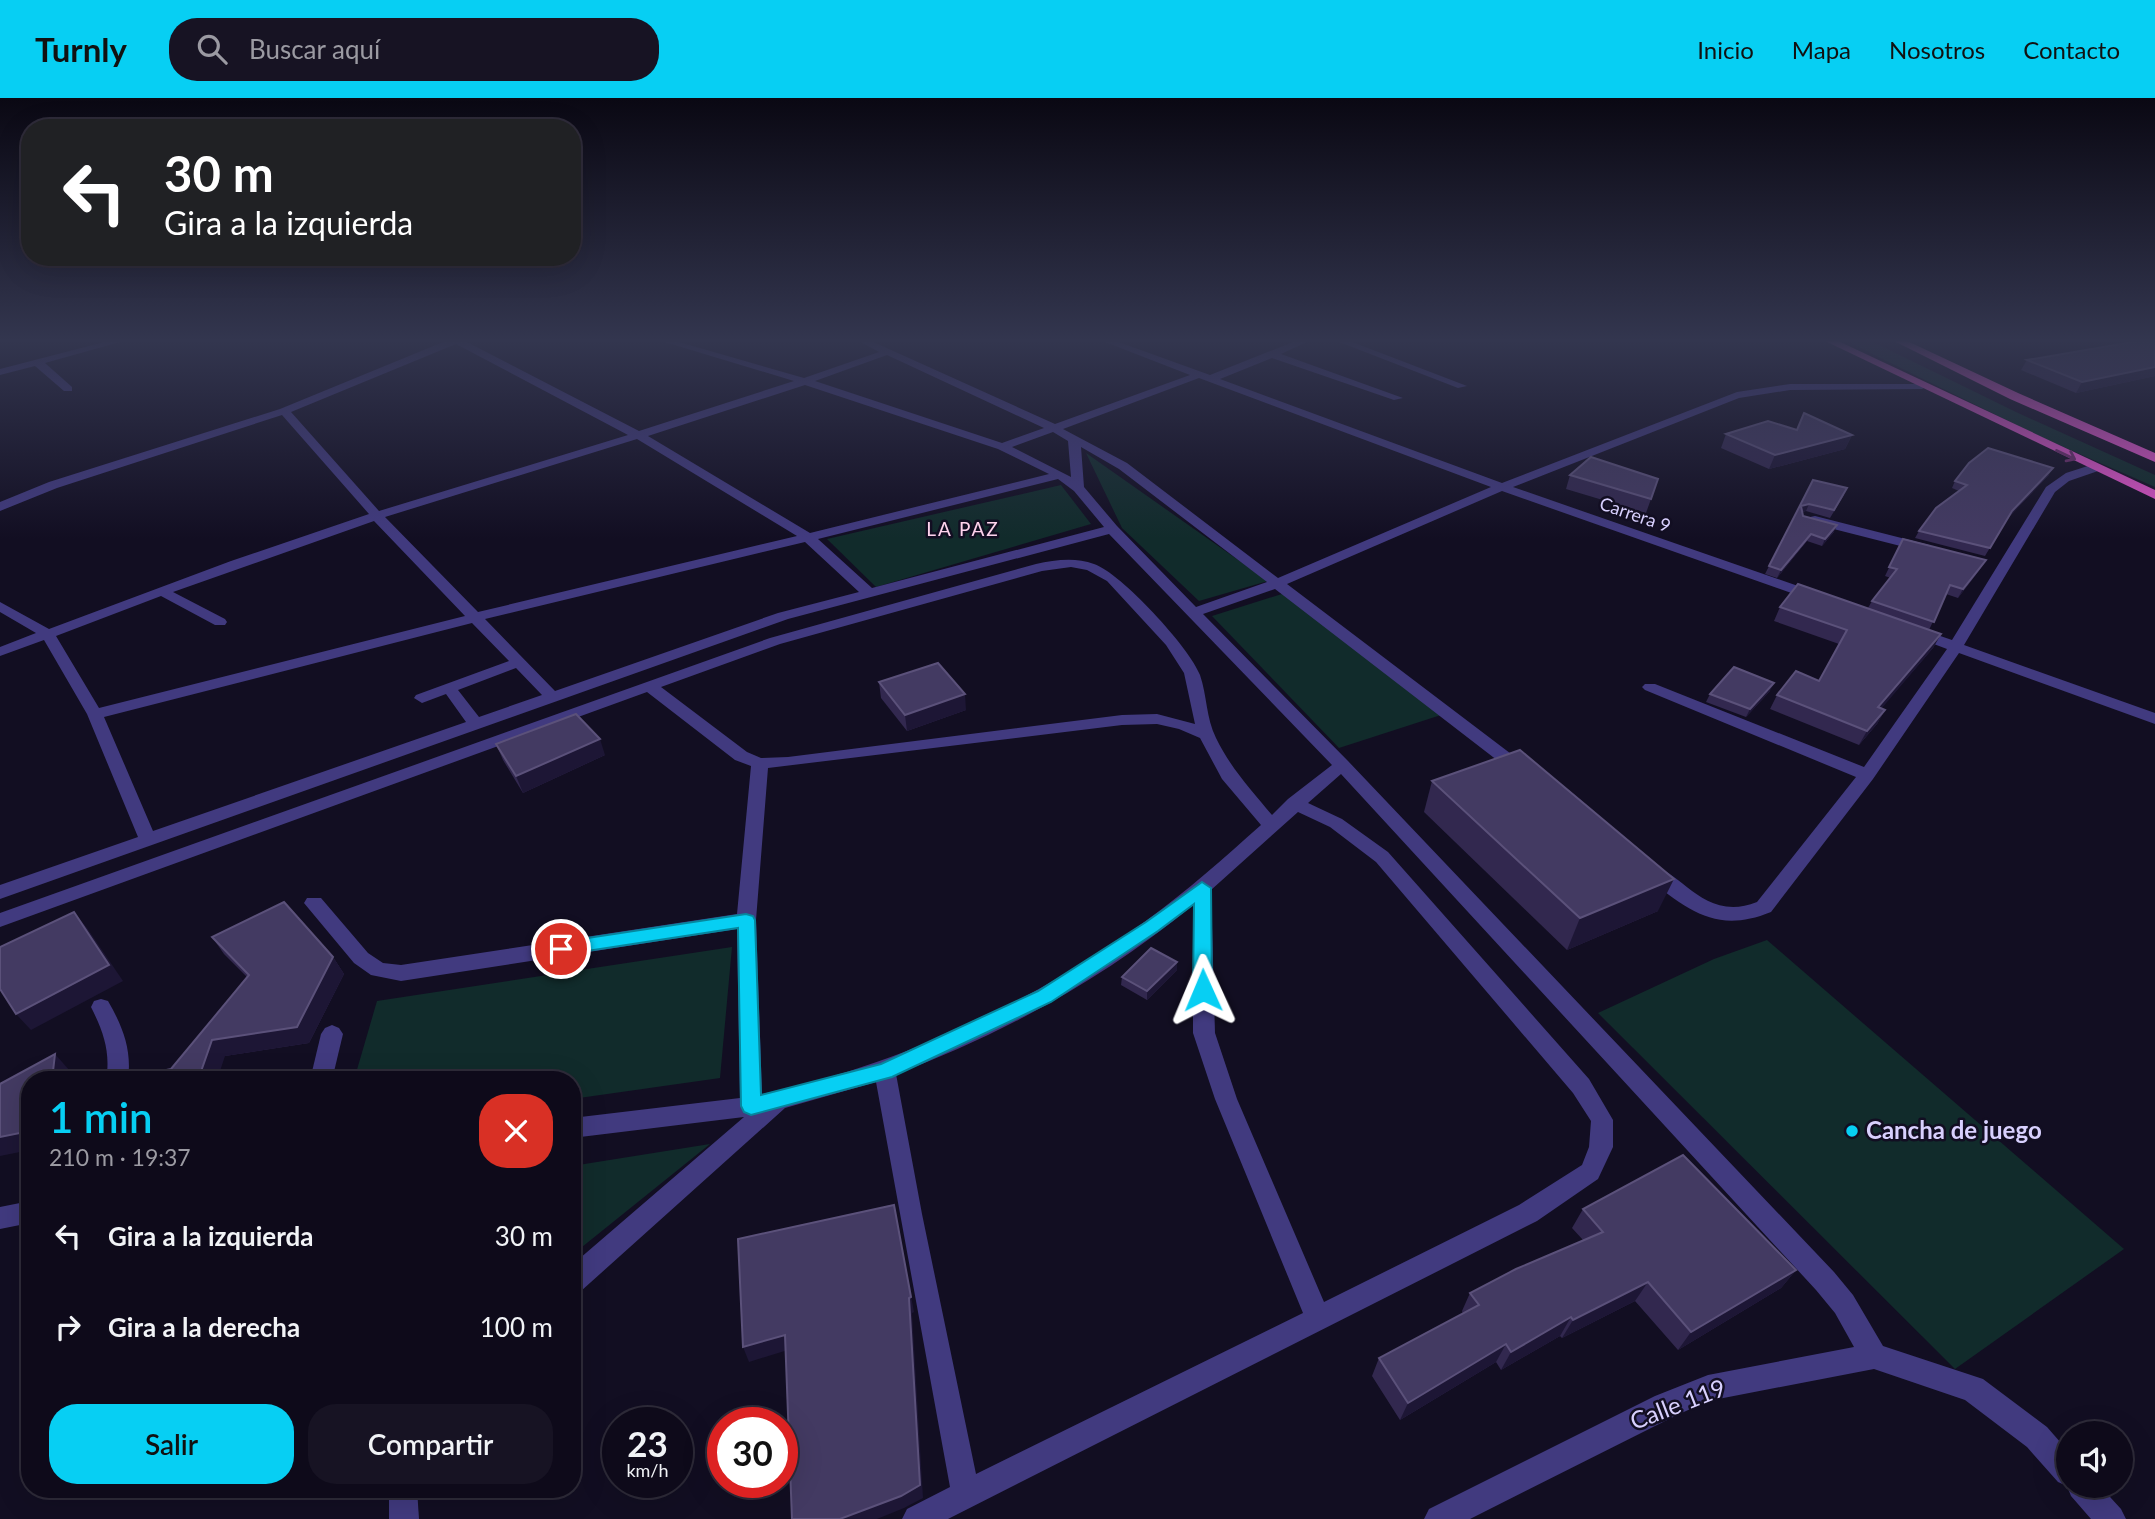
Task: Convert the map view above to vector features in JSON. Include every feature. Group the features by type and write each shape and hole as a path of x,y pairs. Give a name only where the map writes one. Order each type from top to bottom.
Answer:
{"highway":[{"path":"1965,406 2155,495"},
{"path":"2037,406 2155,458"}],"street":[{"path":"0,507 53,485 296,406"},
{"path":"583,406 638,435 807,536 868,592"},
{"path":"0,652 161,591 377,516 729,406"},
{"path":"880,406 1002,447 1060,475 1078,488 1112,528 1342,765 1825,1280 1844,1304 1874,1356"},
{"path":"1009,406 1052,426 1123,466 1532,778"},
{"path":"1002,447 1052,426 1113,406"},
{"name":"Carrera 9","path":"1285,406 1826,601"},
{"path":"1195,611 1278,583 1502,486 1708,406"},
{"path":"285,411 377,516 552,697"},
{"path":"1074,439 1078,488"},
{"path":"1642,864 1686,898 1721,917 1747,916 1764,907 1867,775 1956,646 1996,566 2050,490 2057,482 2073,474 2094,468"},
{"path":"95,714 476,616 654,576 1060,475"},
{"path":"1805,518 1937,551"},
{"path":"0,892 783,616 1112,528"},
{"path":"0,920 775,642 1041,567 1071,563 1091,567 1112,578 1171,642 1192,673 1206,735 1228,775 1271,825"},
{"path":"161,591 220,622"},
{"path":"0,606 48,634 95,714 148,840"},
{"path":"1904,628 2155,719"},
{"path":"422,698 519,662"},
{"path":"649,686 741,756 760,763 788,762 1122,720 1157,719 1184,725 1206,735"},
{"path":"1650,687 1867,775"},
{"path":"449,688 476,724"},
{"path":"751,1106 746,920 760,763"},
{"path":"581,1127 751,1106 885,1071 1044,996 1152,927 1202,888 1294,803 1342,765"},
{"path":"917,1519 1317,1316 1528,1213 1590,1172 1601,1147 1602,1119 1581,1086 1382,857 1336,823 1294,803"},
{"path":"1202,888 1204,1033 1226,1099 1317,1316"},
{"path":"314,903 360,958 378,970 401,973 746,920"},
{"path":"101,1007 116,1035 121,1060 119,1071"},
{"path":"323,1071 332,1034"},
{"path":"885,1071 917,1253 966,1496"},
{"path":"581,1274 781,1099"},
{"path":"0,1217 21,1214"},
{"name":"Calle 119","path":"1439,1519 1665,1406 1708,1388 1874,1356 1973,1389 2037,1437 2056,1458"},
{"path":"403,1498 404,1519"},
{"path":"2092,1498 2111,1519"}],"green space":[{"path":"1979,406 2004,406 2155,475 2155,487"},
{"path":"1086,453 1268,581 1199,601 1122,528"},
{"path":"1061,485 1091,524 876,587 827,539"},
{"path":"1285,593 1441,715 1339,748 1212,616"},
{"name":"Cancha de juego","path":"1767,940 2124,1249 1955,1369 1598,1013 1714,959"},
{"path":"732,947 720,1078 581,1098 581,1071 357,1071 377,1001"},
{"path":"710,1144 581,1248 581,1165"}],"building":[{"path":"1804,413 1852,435 1775,455 1726,434 1768,421 1797,430"},
{"path":"1988,448 2053,468 2012,511 1990,548 1919,531 1936,508 1967,485 1955,481 1969,463"},
{"path":"1591,457 1658,479 1651,499 1570,475"},
{"path":"1813,480 1847,488 1834,510 1809,504 1801,506 1803,516 1837,525 1825,539 1811,534 1781,570 1769,566"},
{"path":"1903,539 1986,560 1963,589 1950,585 1934,622 1872,601 1897,569 1889,567"},
{"path":"1798,584 1941,634 1878,707 1885,710 1867,731 1777,695 1796,671 1819,681 1847,630 1780,607"},
{"path":"938,663 965,694 905,715 879,682"},
{"path":"1734,667 1774,683 1750,709 1710,694"},
{"path":"576,714 600,739 516,776 496,744"},
{"path":"1520,750 1674,879 1580,918 1432,781"},
{"path":"284,902 333,957 297,1027 212,1040 201,1071 161,1071 171,1069 249,975 212,937"},
{"path":"74,912 109,965 16,1014 0,989 0,947"},
{"path":"1151,948 1177,962 1147,991 1122,977"},
{"path":"55,1054 53,1071 24,1071"},
{"path":"21,1073 21,1133 0,1137 0,1084"},
{"path":"1683,1155 1796,1270 1691,1332 1648,1282 1573,1320 1571,1317 1511,1352 1506,1344 1408,1403 1379,1358 1479,1305 1470,1293 1516,1269 1603,1232 1583,1209"},
{"path":"894,1205 911,1297 920,1485 901,1496 840,1519 792,1519 791,1498 798,1498 798,1407 788,1407 785,1335 743,1347 738,1239"}],"place":[{"name":"Cancha de juego","path":"1852,1131"}],"district":[{"name":"LA PAZ","path":"963,529"}],"route":[{"path":"561,949 746,920 751,1106 885,1071 1044,996 1152,927 1202,888 1203,990"}]}
